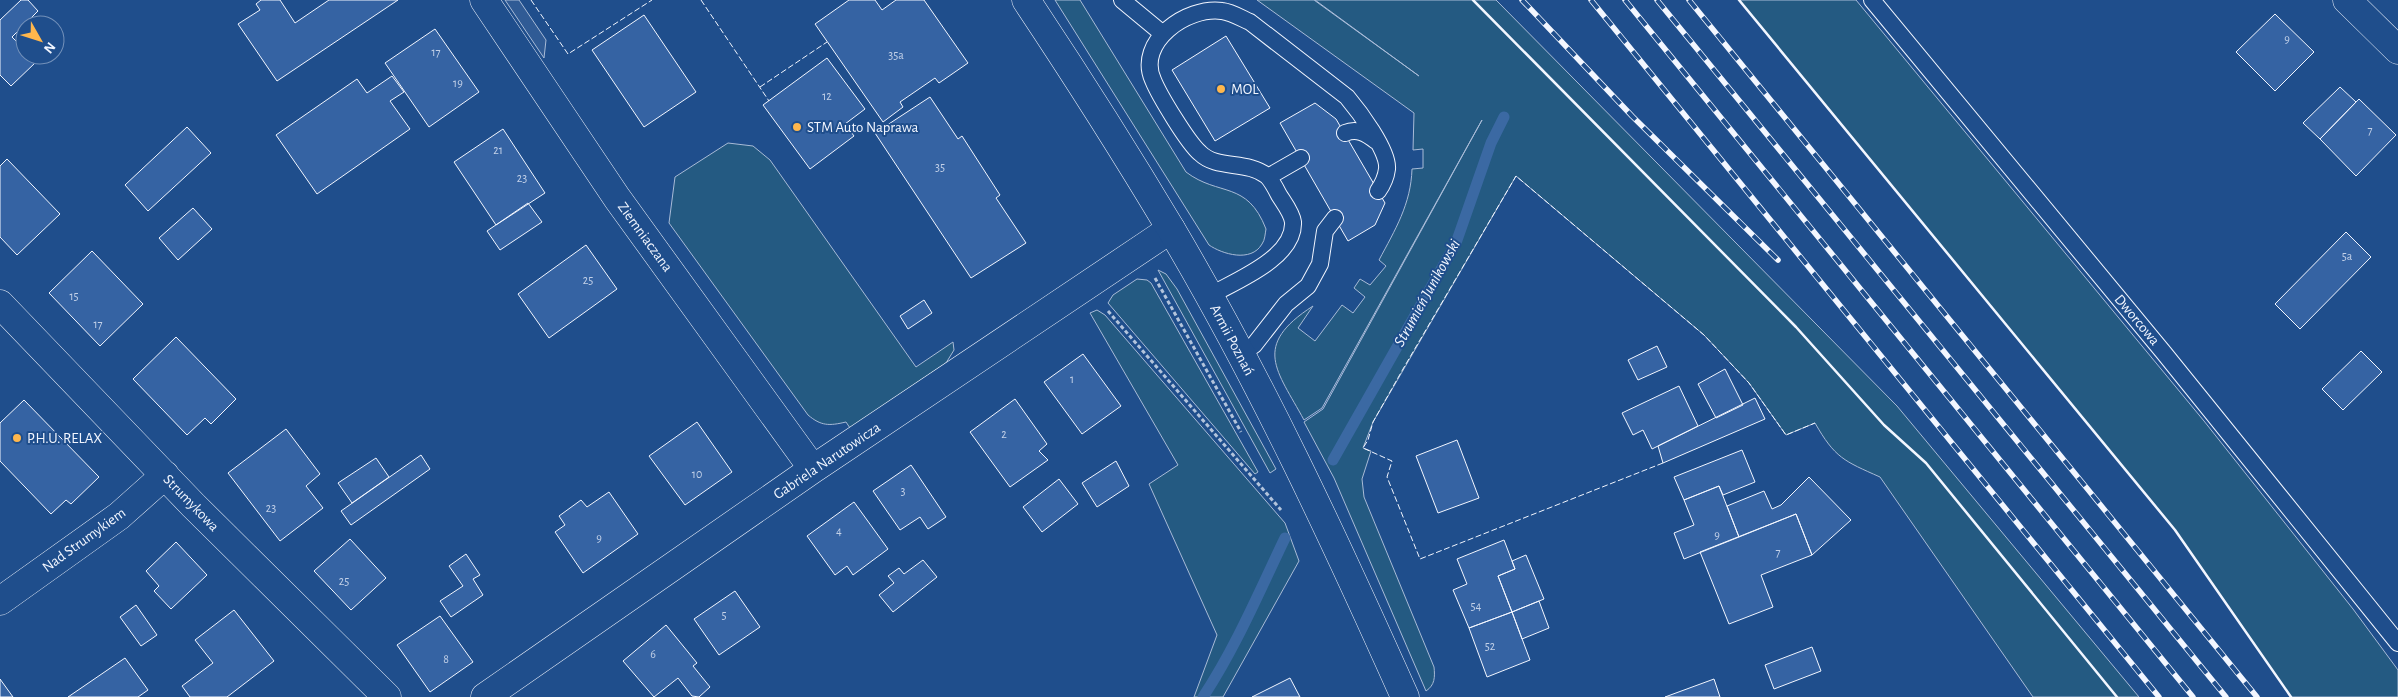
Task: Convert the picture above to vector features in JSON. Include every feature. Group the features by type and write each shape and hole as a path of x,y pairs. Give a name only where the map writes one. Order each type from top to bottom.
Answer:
{"street":[{"name":"Ziemniaczana","path":"484,0 611,190 813,469"},
{"name":"Armii Poznań","path":"1026,0 1171,229 1209,296 1348,570 1405,697"},
{"path":"2347,0 2398,50"},
{"name":"Gabriela Narutowicza","path":"485,697 813,469 1171,229"},
{"name":"Strumykowa","path":"0,304 165,475 387,697"},
{"name":"Nad Strumykiem","path":"0,601 126,511 165,475"}],"lane":[{"path":"1122,0 1163,34"},
{"name":"Dworcowa","path":"1872,0 2164,353 2398,643"},
{"path":"1209,296 1274,258 1287,246 1292,234 1293,221 1268,177 1247,166 1209,160 1191,144 1152,79 1151,53 1163,34 1189,16 1221,11 1242,18 1347,97 1358,109 1376,141 1388,168 1383,184 1378,191"},
{"path":"1345,133 1352,130 1359,131 1376,141"},
{"path":"1268,177 1301,158"},
{"path":"1240,355 1254,344 1286,304 1308,286 1320,264 1325,231 1335,218"}],"path":[{"path":"1150,273 1155,277 1245,439"},
{"path":"1104,306 1284,514"}],"shaded area":[{"path":"505,0 519,0 546,40 544,58"},
{"path":"1055,0 1080,0 1186,172 1198,180 1241,196 1250,203 1266,229 1264,241 1257,250 1244,255 1236,255 1209,245"},
{"path":"1257,0 1314,0 1419,76 1315,0 1496,0 1897,406 2139,697 2033,697 1880,477 1857,467 1842,457 1829,444 1815,423 1786,435 1749,383 1704,335 1516,176 1373,422 1363,448 1371,451 1362,479 1364,497 1434,667 1434,680 1426,691 1334,478 1304,422 1323,409 1482,120 1322,408 1304,420 1279,373 1275,359 1276,346 1282,334 1294,320 1313,306 1298,328 1315,341 1342,305 1353,313 1365,297 1354,288 1360,279 1370,285 1386,266 1379,260 1396,227 1409,194 1412,169 1423,168 1423,149 1413,150 1414,113"},
{"path":"1739,0 1856,0 2204,421 2353,609 2398,670 2398,697 2291,697 2175,530"},
{"path":"728,143 753,146 770,160 916,367 953,342 954,350 946,363 850,428 846,422 826,424 808,415 669,223 675,177"},
{"path":"1158,270 1166,274 1177,289 1276,469 1270,473"},
{"path":"1137,279 1147,280 1151,283 1258,472 1255,474 1108,303 1113,295"},
{"path":"1097,310 1105,315 1285,523 1299,561 1223,697 1194,697 1217,635 1149,484 1178,465 1090,313"}],"building":[{"path":"21,0 28,0 38,11 34,15 15,15 15,34 12,37 15,40 15,65 33,65 11,86 0,75 0,20"},
{"path":"261,0 280,0 295,23 329,0 398,0 277,81 238,24 260,10 256,4"},
{"path":"849,0 875,0 882,10 896,0 924,0 968,63 939,83 935,78 900,102 903,107 883,122 815,24"},
{"path":"2275,14 2314,52 2275,91 2236,52"},
{"path":"644,15 696,92 644,127 592,50"},
{"path":"435,29 479,92 429,127 385,63"},
{"name":"MOL","path":"1226,36 1270,108 1215,141 1172,70"},
{"path":"827,58 865,109 845,124 854,136 810,169 763,105"},
{"path":"392,76 404,92 390,101 410,129 317,194 276,135 357,79 367,93"},
{"path":"2340,87 2356,102 2320,139 2303,123"},
{"path":"930,97 958,139 962,136 1000,195 996,198 1026,243 971,278 875,133"},
{"path":"2359,99 2396,135 2356,176 2320,139"},
{"path":"1315,103 1336,119 1385,203 1375,225 1348,241 1280,123"},
{"path":"187,127 211,153 148,211 125,185"},
{"path":"503,129 545,193 496,225 454,162"},
{"path":"7,159 60,214 17,255 0,237 0,166"},
{"path":"528,203 542,222 500,250 487,231"},
{"path":"193,208 212,229 178,260 159,238"},
{"path":"2346,232 2371,257 2300,329 2275,304"},
{"path":"586,245 617,289 549,338 518,294"},
{"path":"92,251 143,304 100,346 49,293"},
{"path":"924,300 932,313 908,329 900,316"},
{"path":"176,337 236,399 211,424 205,418 187,435 133,379"},
{"path":"1657,346 1667,367 1638,380 1628,360"},
{"path":"2361,351 2382,372 2343,410 2322,389"},
{"path":"1083,354 1121,406 1082,434 1044,382"},
{"path":"1725,369 1743,405 1716,418 1698,384"},
{"path":"1679,386 1698,426 1652,449 1643,430 1633,435 1622,413"},
{"path":"1755,398 1765,419 1663,463 1658,446"},
{"path":"1015,399 1047,444 1039,451 1048,460 1010,487 970,432"},
{"path":"24,400 99,477 71,504 66,500 51,514 0,461 0,423"},
{"path":"697,422 732,472 685,505 649,456"},
{"path":"286,429 320,474 306,486 323,508 280,541 228,473"},
{"path":"1457,440 1479,498 1438,513 1416,456"},
{"path":"1742,450 1755,482 1723,495 1719,486 1684,500 1674,477"},
{"path":"421,455 430,469 351,525 341,511"},
{"path":"376,458 389,477 352,503 338,483"},
{"path":"1116,461 1129,486 1097,507 1082,483"},
{"path":"911,465 946,517 928,529 920,517 900,530 873,491"},
{"path":"1809,477 1851,520 1812,555 1796,514 1739,537 1727,506 1764,491 1772,509 1781,505"},
{"path":"1059,479 1078,504 1042,532 1023,507"},
{"path":"1719,486 1739,537 1684,559 1674,533 1694,525 1684,500"},
{"path":"609,492 638,534 583,573 555,532 565,525 559,516 581,500 587,507"},
{"path":"854,502 888,549 853,575 847,566 835,575 807,536"},
{"path":"1796,514 1812,555 1761,575 1773,607 1729,624 1700,552"},
{"path":"350,539 386,578 351,610 314,571"},
{"path":"1504,540 1515,569 1498,576 1512,612 1469,628 1453,590 1467,584 1457,559"},
{"path":"176,542 207,575 171,609 154,591 159,586 146,571"},
{"path":"466,554 480,575 473,579 483,595 451,617 440,601 463,586 449,566"},
{"path":"1526,555 1544,599 1512,612 1498,576 1515,569 1512,561"},
{"path":"923,560 937,577 893,612 879,595 894,583 888,576 899,568 904,574"},
{"path":"735,591 760,627 719,655 694,619"},
{"path":"1539,601 1549,628 1522,639 1512,612"},
{"path":"136,605 157,635 141,646 120,617"},
{"path":"234,610 274,661 227,697 190,697 182,686 213,663 195,640"},
{"path":"1512,612 1530,660 1487,677 1469,628"},
{"path":"440,616 473,662 430,692 397,645"},
{"path":"666,625 697,663 693,666 710,687 699,697 692,696 678,678 654,697 623,661"},
{"path":"1812,647 1821,671 1774,689 1765,665"},
{"path":"125,658 148,690 138,697 68,697"},
{"path":"1290,678 1300,697 1252,697"},
{"path":"0,679 13,697 0,697"},
{"path":"1714,679 1720,697 1665,697"}],"waterway":[{"name":"Strumień Junikowski","path":"1333,460 1456,243 1491,143 1504,117"},
{"name":"Strumień Junikowski","path":"1203,697 1237,639 1285,538"}],"railway":[{"path":"1522,0 1632,116 1778,260"},
{"path":"1591,0 2159,697"},
{"path":"1625,0 2193,697"},
{"path":"1657,0 2226,697"},
{"path":"1689,0 2257,697"}],"fence":[{"path":"531,0 568,54 652,0"},
{"path":"701,0 769,101"},
{"path":"760,87 827,42"},
{"path":"1663,463 1420,559 1387,477 1392,461 1363,448 1368,440 1373,422 1516,176 1704,335 1749,383 1786,435 1815,423"}],"wall":[{"path":"1473,0 1796,327 1884,425 1926,463 2117,697"},
{"path":"1739,0 2175,530 2291,697"}],"place":[{"name":"MOL","path":"1221,89"},
{"name":"STM Auto Naprawa","path":"797,127"},
{"name":"P.H.U. RELAX","path":"17,438"}]}
